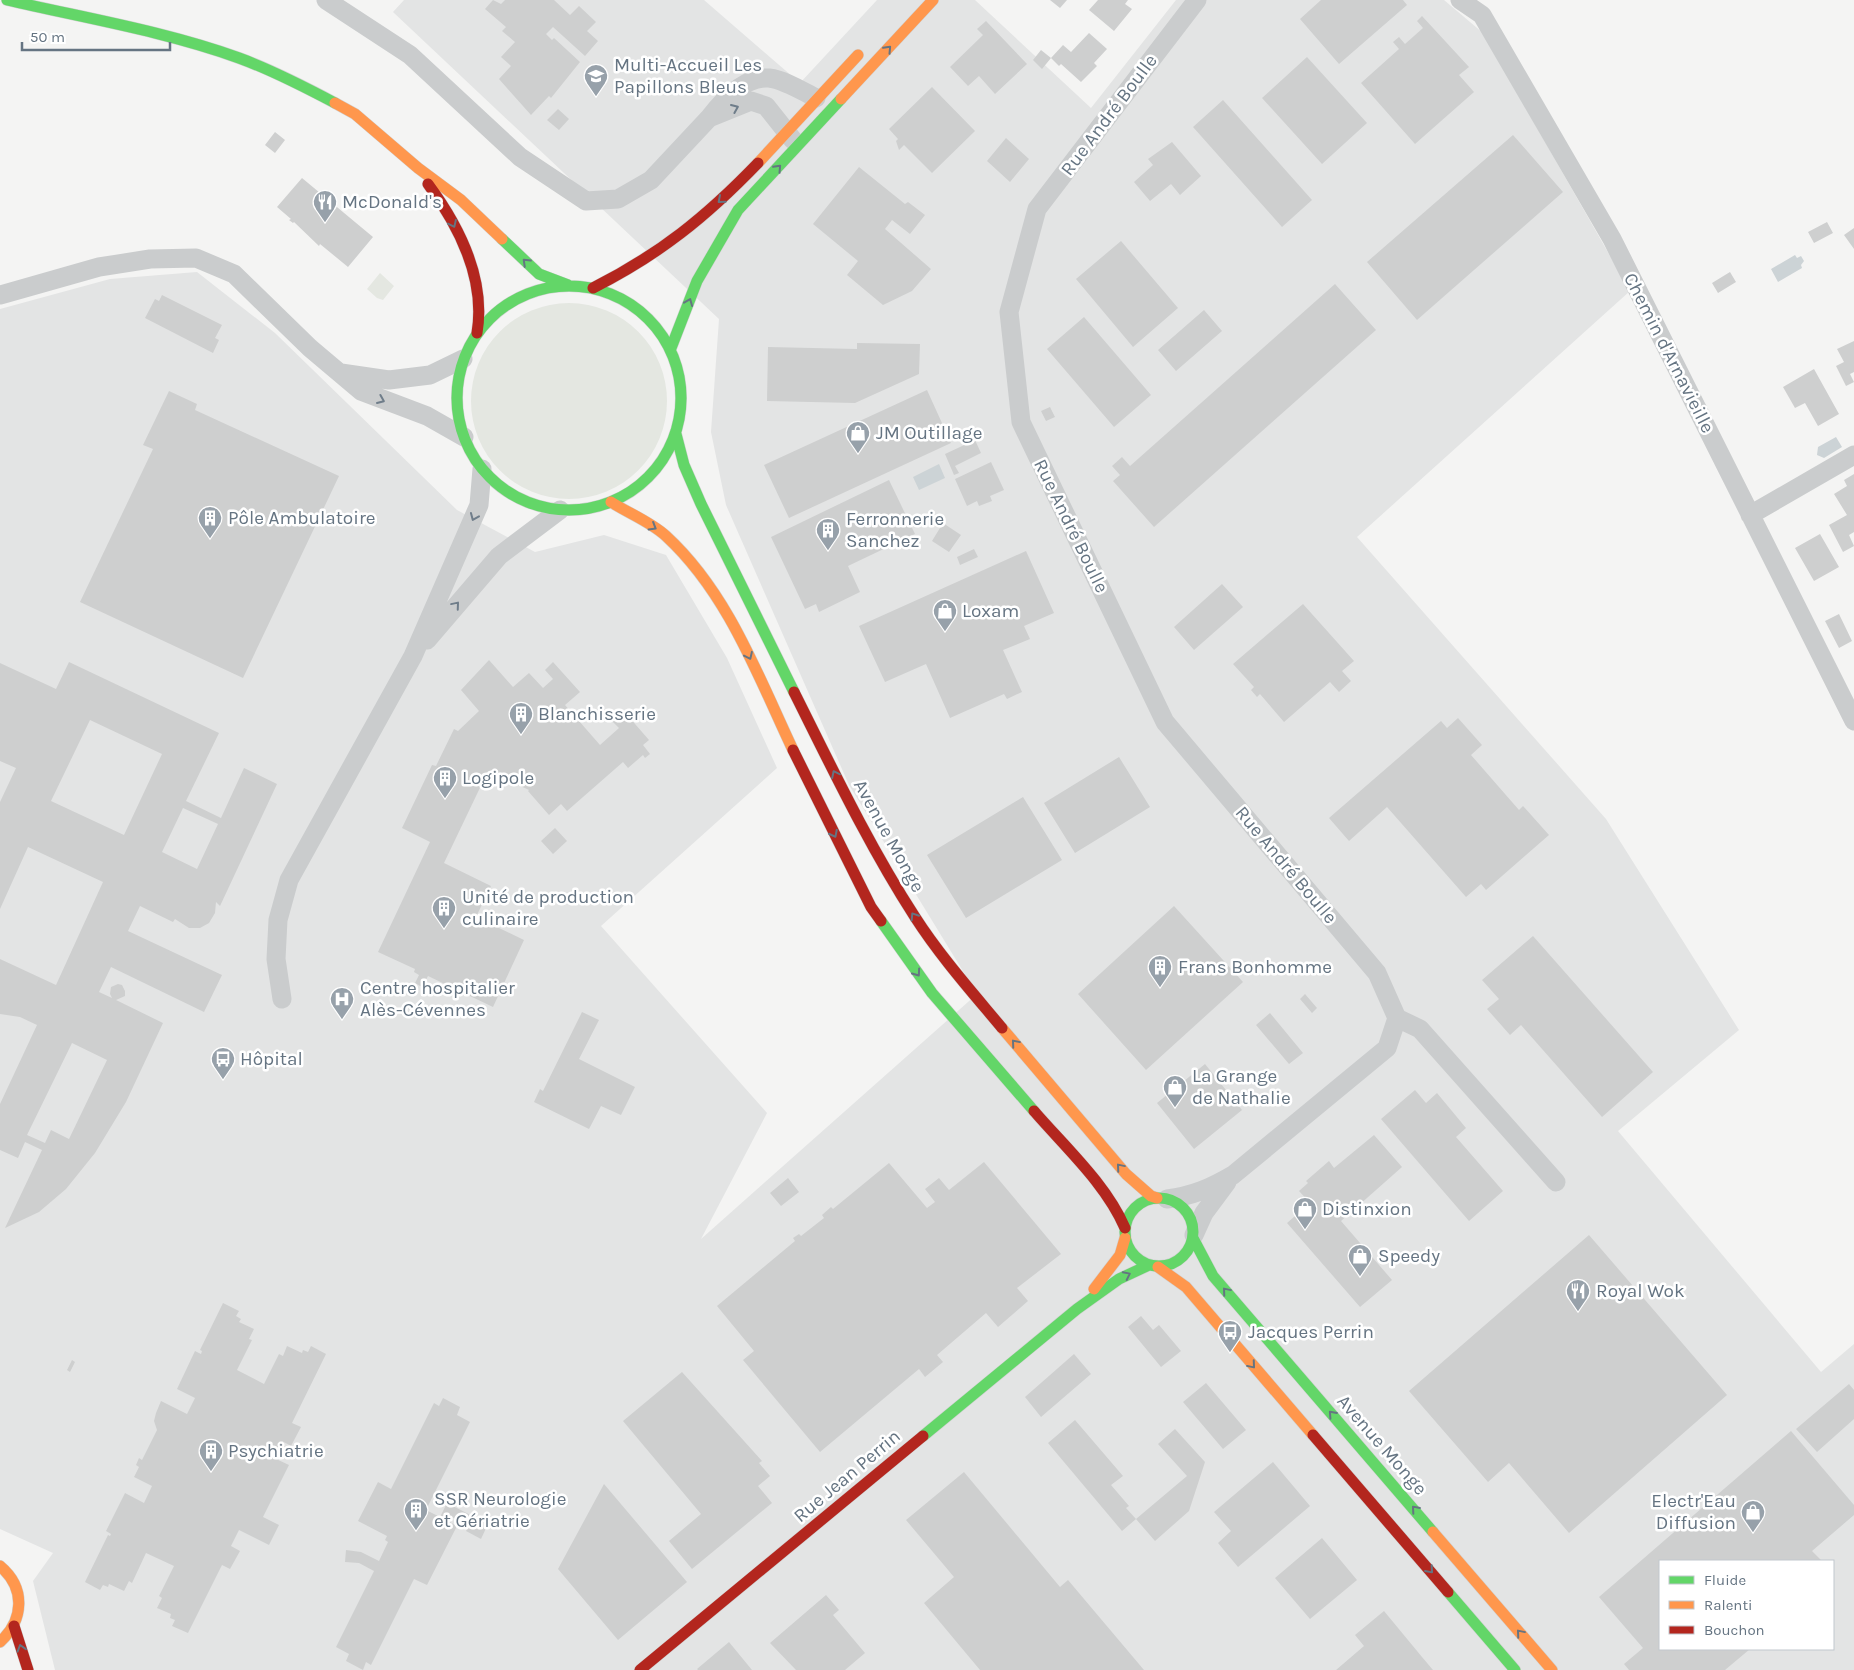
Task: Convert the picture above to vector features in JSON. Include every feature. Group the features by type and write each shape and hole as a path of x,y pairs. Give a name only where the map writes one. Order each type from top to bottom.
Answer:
{"main road":[{"path":"7,0 174,39 238,58 292,80 355,114 418,168 461,200 540,274 568,285 593,288 625,300 645,315 651,320 671,348 680,376 682,405 676,434 666,456 651,475 633,491 611,502 595,507 560,510 531,503 504,489 482,469 464,437 458,418 456,398 458,378 463,359 477,333 480,322 472,269 452,219 418,168"},
{"path":"671,348 697,281 738,210 933,0"},
{"path":"593,288 646,262 736,187 816,98 864,49"},
{"path":"477,333 495,314 517,298 542,289 568,285"},
{"name":"Avenue Monge","path":"676,434 684,465 701,504 855,814 915,918 962,980 1126,1174 1151,1196 1162,1198"},
{"path":"611,502 665,535 701,575 736,627 815,796 871,907 932,993 1104,1192 1119,1214 1133,1255 1186,1287 1515,1670"},
{"path":"1125,1233 1128,1217 1135,1207 1145,1200 1162,1198 1178,1204 1187,1212 1192,1223 1193,1237 1190,1248 1177,1262 1154,1266"},
{"name":"Rue Jean Perrin","path":"1077,1309 1110,1271 1120,1255 1125,1233"},
{"name":"Avenue Monge","path":"1193,1237 1200,1255 1219,1283 1552,1670"},
{"name":"Rue Jean Perrin","path":"640,1670 1077,1309 1120,1279 1154,1266"},
{"path":"0,1566 14,1580 20,1596 20,1611 14,1626 0,1642"},
{"path":"14,1626 28,1670"},
{"path":"6,1655 22,1670"}],"street":[{"path":"326,0 410,55 520,157 586,201 618,199 651,180 709,118 722,101 744,84 768,78 793,86 816,98"},
{"name":"Rue André Boulle","path":"1197,0 1037,209 1009,312 1022,422 1165,722 1377,973 1397,1018"},
{"name":"Chemin d'Arnavieille","path":"1460,0 1482,15 1612,239 1854,721"},
{"path":"709,118 751,101 766,106 785,132 799,146"},
{"path":"0,295 99,267 150,259 196,258 234,274 310,348 361,391 427,416 464,437"},
{"path":"341,373 390,380 430,375 463,359"},
{"path":"1750,515 1854,455"},
{"path":"282,999 276,960 278,920 289,880 413,656 479,505 482,469"},
{"path":"413,656 499,556 560,510"},
{"path":"1162,1198 1183,1197 1208,1190 1233,1175 1388,1048 1397,1018 1420,1029 1556,1182"},
{"path":"1193,1237 1204,1213 1233,1175"}],"shaded area":[{"path":"404,0 704,0 800,83 877,0 975,0 1091,108 1176,0 1444,0 1483,33 1630,291 1357,537 1606,819 1739,1030 1618,1131 1821,1372 1854,1344 1854,1670 55,1670 33,1581 53,1553 0,1529 0,309 110,279 197,272 275,333 457,510 535,552 604,535 666,555 727,658 777,768 601,926 767,1113 701,1239 977,994 849,785 726,505 711,432 719,319 393,12"},
{"path":"1795,255 1797,258 1801,256 1804,261 1801,265 1802,268 1778,282 1771,269"},
{"path":"380,273 394,286 383,300 377,298 367,289"},
{"path":"559,303 579,303 615,314 631,325 645,339 660,363 667,391 667,411 660,439 645,463 631,477 607,492 579,499 559,499 523,488 507,477 493,463 478,439 471,411 471,391 482,355 493,339 507,325 531,310"},
{"path":"1836,437 1842,447 1824,458 1817,455 1818,447"},
{"path":"939,464 945,478 919,490 913,477"}],"building":[{"path":"493,0 501,4 505,0 554,0 570,15 579,6 596,22 587,31 598,41 585,56 553,27 546,34 552,40 554,38 580,62 551,98 549,96 531,115 499,79 511,66 501,57 515,42 502,31 506,27 485,9"},
{"path":"1050,0 1067,0 1060,8"},
{"path":"1098,0 1128,0 1125,4 1132,9 1114,31 1089,10"},
{"path":"1321,0 1403,0 1407,5 1339,64 1300,19"},
{"path":"1422,16 1469,67 1459,75 1474,92 1415,144 1361,83 1399,49 1393,42 1399,37 1405,44 1423,28 1417,21"},
{"path":"986,21 1027,64 995,94 979,76 968,86 950,67 983,35 977,29"},
{"path":"1089,33 1107,49 1094,63 1097,66 1081,82 1061,64 1059,66 1051,58 1063,45 1071,52"},
{"path":"1041,50 1051,58 1042,69 1033,60"},
{"path":"1307,57 1367,123 1322,164 1262,98"},
{"path":"932,87 975,131 932,173 904,145 899,150 896,141 898,139 889,129"},
{"path":"1223,100 1312,200 1282,227 1193,127"},
{"path":"558,109 569,119 559,130 547,120"},
{"path":"275,132 285,140 275,153 265,145"},
{"path":"1513,135 1563,192 1417,320 1367,262"},
{"path":"1006,138 1029,159 1010,182 987,161"},
{"path":"1172,142 1201,176 1180,195 1171,184 1150,201 1134,182 1153,165 1148,159"},
{"path":"859,167 905,204 908,202 925,215 910,234 892,220 885,229 931,269 912,291 883,305 847,275 858,261 813,224"},
{"name":"McDonald's","path":"302,178 373,237 348,267 320,244 319,246 277,207"},
{"path":"1827,222 1833,233 1814,243 1808,232"},
{"path":"1854,228 1854,249 1844,235"},
{"path":"1121,241 1178,308 1133,347 1076,279"},
{"path":"1730,272 1736,282 1718,293 1712,283"},
{"path":"1335,284 1376,330 1154,527 1113,481 1120,475 1112,466 1122,457 1130,466"},
{"path":"162,295 222,325 215,338 219,340 213,353 145,318 155,299 159,301"},
{"path":"1204,310 1222,331 1176,371 1158,350"},
{"path":"1084,317 1151,395 1114,427 1047,349"},
{"path":"1854,341 1854,372 1850,374 1854,382 1846,386 1836,366 1844,362 1837,349"},
{"path":"857,343 920,344 919,374 855,403 767,401 768,347 857,349"},
{"path":"1814,369 1839,414 1818,426 1805,403 1795,408 1783,387"},
{"name":"JM Outillage","path":"927,390 951,443 789,518 764,465"},
{"name":"Pôle Ambulatoire","path":"169,391 197,404 195,410 339,476 243,678 80,602 153,449 143,445"},
{"path":"1050,407 1055,417 1046,421 1041,411"},
{"path":"975,440 981,453 955,466 959,473 954,475 945,454"},
{"path":"991,462 1004,490 990,496 992,501 979,506 977,501 967,506 955,479"},
{"path":"1854,474 1854,532 1849,535 1854,546 1843,552 1829,525 1847,515 1834,494 1847,486 1844,480"},
{"name":"Ferronnerie Sanchez","path":"889,480 915,534 848,566 860,592 819,612 816,604 805,609 771,537"},
{"path":"943,523 961,535 949,552 932,541"},
{"path":"1820,534 1839,567 1814,581 1795,548"},
{"path":"974,549 978,557 960,565 957,557"},
{"name":"Loxam","path":"1026,551 1054,613 1024,626 1030,639 1003,650 1022,692 1007,699 1004,694 950,718 926,664 885,682 859,626"},
{"path":"1222,584 1243,607 1194,650 1174,627"},
{"path":"1303,604 1354,661 1342,671 1351,681 1339,692 1330,682 1284,722 1260,694 1257,697 1251,690 1254,687 1233,664"},
{"path":"1839,614 1852,641 1839,648 1825,621"},
{"path":"489,660 513,687 529,673 543,688 553,679 545,670 553,662 580,692 565,705 600,745 619,728 610,719 622,709 649,740 643,745 650,754 645,758 643,755 628,768 623,762 567,811 561,804 549,815 529,790 488,771 444,863 491,886 476,917 524,940 493,1007 428,976 422,987 415,983 419,975 414,972 415,969 378,952 430,842 402,828 432,765 436,766 454,729 458,731 479,711 461,690"},
{"path":"69,662 219,733 186,801 221,818 244,768 277,784 220,906 216,902 215,913 209,923 200,928 189,928 175,919 173,922 140,906 128,931 222,975 204,1012 111,967 99,992 112,998 110,994 111,987 118,984 122,985 125,996 116,1000 163,1023 126,1102 95,1153 66,1189 39,1212 5,1228 42,1150 25,1142 18,1158 0,1150 0,1104 37,1025 20,1017 0,1014 0,959 56,985 103,882 28,847 0,909 0,802 16,768 0,761 0,663 56,689","holes":["90,720 162,754 124,835 51,801","183,808 218,824 197,869 162,852","72,1043 107,1060 69,1139 51,1130 45,1143 27,1135"]},
{"path":"1458,718 1482,745 1471,755 1519,810 1523,806 1549,835 1486,890 1481,884 1466,897 1387,807 1349,841 1329,818 1441,721 1447,728"},
{"path":"1119,757 1150,807 1075,853 1044,803"},
{"path":"1023,797 1062,860 966,918 927,855"},
{"path":"555,828 567,841 553,854 541,841"},
{"name":"Frans Bonhomme","path":"1174,906 1243,982 1146,1070 1078,994"},
{"path":"1533,936 1653,1072 1602,1117 1521,1025 1510,1035 1487,1009 1499,999 1482,980"},
{"path":"1305,994 1317,1008 1312,1013 1300,999"},
{"path":"582,1012 599,1020 579,1059 635,1087 621,1115 601,1106 589,1129 534,1102 540,1089 543,1091"},
{"path":"1270,1013 1303,1053 1289,1064 1256,1025"},
{"path":"1205,1064 1242,1110 1194,1149 1157,1103"},
{"path":"1415,1090 1426,1103 1437,1093 1466,1128 1456,1137 1503,1191 1469,1221 1381,1119"},
{"path":"1374,1135 1402,1167 1341,1221 1392,1280 1360,1307 1287,1223 1310,1203 1299,1191 1308,1183 1306,1181 1329,1161 1334,1168"},
{"path":"984,1162 1061,1254 1017,1288 1028,1301 998,1327 986,1313 937,1355 943,1362 925,1377 919,1369 820,1452 743,1360 754,1351 717,1306 795,1241 793,1238 799,1234 801,1236 824,1218 822,1215 831,1207 833,1209 889,1163 927,1208 935,1202 925,1189 939,1178 949,1190"},
{"path":"788,1178 799,1192 781,1206 770,1193"},
{"name":"Royal Wok","path":"1589,1235 1727,1395 1569,1533 1509,1463 1488,1482 1409,1391"},
{"name":"Psychiatrie","path":"223,1303 239,1311 236,1316 241,1319 239,1322 254,1329 249,1339 252,1340 237,1370 264,1384 279,1354 283,1356 287,1346 302,1353 303,1350 308,1352 311,1346 326,1354 292,1423 301,1427 291,1446 282,1441 274,1458 289,1465 263,1517 279,1525 269,1545 239,1530 231,1546 240,1551 230,1569 222,1565 188,1633 172,1626 175,1620 170,1618 171,1614 157,1608 162,1598 159,1596 174,1566 146,1553 132,1583 129,1581 124,1591 109,1584 108,1587 103,1585 100,1590 85,1582 108,1535 110,1536 111,1534 106,1531 125,1493 144,1503 152,1486 134,1477 139,1467 136,1465 139,1458 142,1460 157,1430 154,1421 156,1413 161,1401 187,1414 195,1398 177,1389 195,1351 201,1354 202,1351 200,1350"},
{"path":"1141,1316 1153,1330 1159,1325 1181,1351 1161,1367 1128,1327"},
{"path":"1074,1354 1091,1374 1041,1417 1025,1397"},
{"path":"72,1360 75,1362 70,1372 67,1370"},
{"path":"682,1372 762,1461 759,1463 770,1476 758,1486 772,1503 692,1569 669,1541 701,1514 623,1421"},
{"path":"1206,1383 1246,1430 1223,1449 1183,1402"},
{"path":"1849,1384 1854,1390 1854,1419 1817,1452 1796,1429"},
{"name":"SSR Neurologie et Gériatrie","path":"443,1398 460,1407 457,1415 470,1422 426,1510 440,1517 447,1503 488,1524 481,1539 466,1531 469,1526 448,1515 446,1520 457,1526 427,1585 414,1579 371,1665 366,1662 363,1670 346,1661 349,1654 336,1647 374,1571 359,1563 345,1562 346,1550 361,1552 379,1561 388,1542 385,1540 387,1536 358,1521 378,1482 391,1489 434,1403 439,1406"},
{"path":"1075,1420 1123,1476 1111,1485 1129,1506 1126,1508 1136,1519 1122,1531 1048,1443"},
{"path":"1175,1429 1205,1462 1189,1511 1155,1541 1136,1519 1187,1476 1158,1444"},
{"name":"Electr'Eau Diffusion","path":"1791,1431 1854,1505 1854,1515 1812,1551 1821,1560 1659,1560 1659,1650 1749,1650 1725,1670 1629,1670 1624,1664 1643,1648 1599,1597"},
{"path":"1273,1462 1310,1506 1238,1567 1218,1543 1231,1531 1214,1512"},
{"path":"964,1472 1060,1587 1068,1580 1144,1670 980,1670 924,1603 954,1577 906,1520"},
{"path":"604,1484 687,1582 618,1640 558,1569"},
{"path":"1322,1538 1357,1580 1310,1619 1275,1578"},
{"path":"826,1595 839,1610 833,1615 865,1653 845,1670 796,1670 770,1643"},
{"path":"1384,1611 1433,1670 1336,1670 1364,1646 1355,1635"},
{"path":"729,1642 752,1670 697,1669"}],"traffic: fast":[{"path":"7,0 211,48 263,68 335,103"},
{"path":"671,348 697,281 738,210 841,99"},
{"path":"502,239 539,274 568,285"},
{"path":"558,286 580,286 612,294 622,299 640,311 656,327 673,355 679,376 681,398 679,420 673,441 656,469 640,485 612,502 580,510 558,510 526,502 516,497 498,485 482,469 465,441 457,409 457,387 465,355 470,345 482,327 498,311 526,294 558,286"},
{"path":"676,434 684,465 701,504 794,692"},
{"path":"881,921 932,993 1034,1111"},
{"path":"1152,1198 1166,1198 1178,1203 1188,1213 1193,1225 1193,1232 1193,1239 1188,1251 1178,1261 1166,1266 1152,1266 1140,1261 1130,1251 1125,1239 1125,1225 1130,1213 1140,1203 1152,1198"},
{"path":"1193,1238 1213,1276 1433,1532"},
{"path":"923,1436 1077,1309 1119,1279 1149,1265"},
{"path":"1448,1592 1515,1670"}],"traffic: slow":[{"path":"841,99 933,0"},
{"path":"758,163 858,55"},
{"path":"335,103 355,114 418,168 461,200 502,239"},
{"path":"611,502 666,536 707,583 740,637 793,750"},
{"path":"1002,1028 1126,1174 1151,1196 1157,1198"},
{"path":"1094,1289 1120,1255 1125,1238"},
{"path":"1158,1267 1186,1287 1313,1435"},
{"path":"1433,1532 1552,1670"},
{"path":"0,1566 14,1584 19,1604 14,1624 0,1642"}],"traffic: jam":[{"path":"593,288 640,262 681,233 720,201 758,163"},
{"path":"428,184 450,217 468,254 478,293 477,333"},
{"path":"794,692 852,806 898,890 935,946 1002,1028"},
{"path":"793,750 871,907 881,921"},
{"path":"1034,1111 1096,1181 1117,1212 1125,1228"},
{"path":"1313,1435 1448,1592"},
{"path":"640,1670 923,1436"},
{"path":"14,1626 28,1670"}],"place":[{"name":"Multi-Accueil Les Papillons Bleus","path":"596,97"},
{"name":"McDonald's","path":"325,223"},
{"name":"JM Outillage","path":"858,454"},
{"name":"Pôle Ambulatoire","path":"210,539"},
{"name":"Ferronnerie Sanchez","path":"828,551"},
{"name":"Loxam","path":"945,632"},
{"name":"Blanchisserie","path":"521,735"},
{"name":"Logipole","path":"445,799"},
{"name":"Unité de production culinaire","path":"444,929"},
{"name":"Frans Bonhomme","path":"1160,988"},
{"name":"Centre hospitalier Alès-Cévennes","path":"342,1020"},
{"name":"Hôpital","path":"223,1080"},
{"name":"La Grange de Nathalie","path":"1175,1108"},
{"name":"Distinxion","path":"1305,1230"},
{"name":"Speedy","path":"1360,1277"},
{"name":"Royal Wok","path":"1578,1312"},
{"name":"Jacques Perrin","path":"1230,1353"},
{"name":"Psychiatrie","path":"211,1472"},
{"name":"SSR Neurologie et Gériatrie","path":"416,1531"},
{"name":"Electr'Eau Diffusion","path":"1753,1533"}]}
